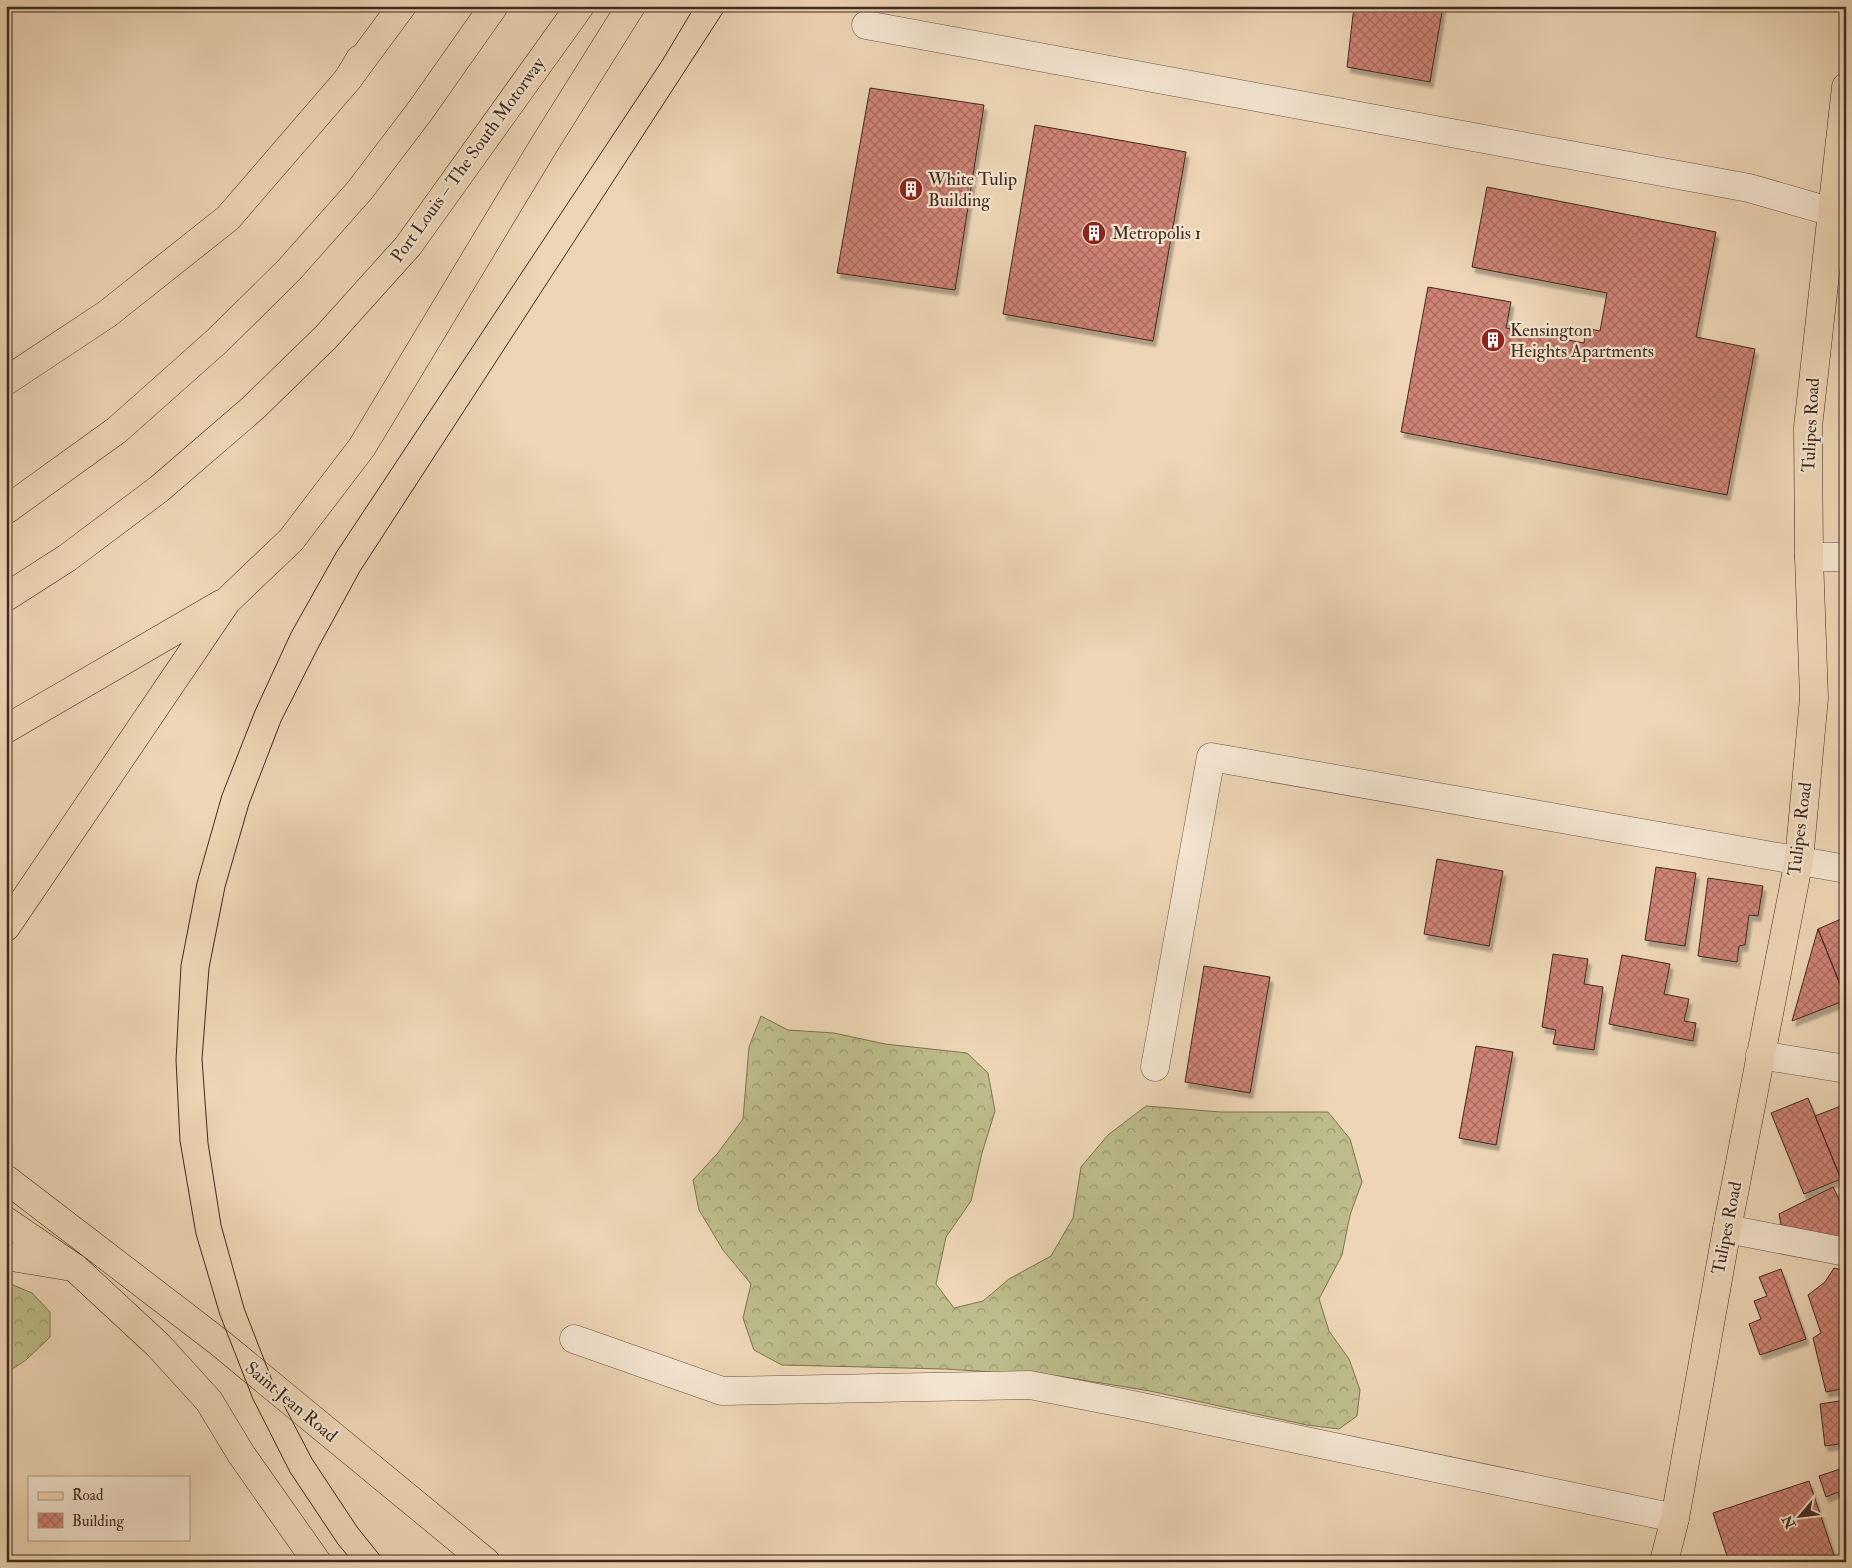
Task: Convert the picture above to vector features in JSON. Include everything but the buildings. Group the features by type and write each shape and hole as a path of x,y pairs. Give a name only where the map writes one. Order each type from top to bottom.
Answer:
{"main road":[{"path":"348,79 391,6"},
{"path":"6,381 107,314 228,218 348,79 402,6"},
{"path":"6,510 117,430 217,341 289,270 360,190 420,111 494,6"},
{"name":"Port Louis – The South Motorway","path":"6,597 67,558 159,489 253,408 326,337 408,246 580,6"},
{"path":"6,927 227,601 291,540 362,447 539,153 631,6"},
{"name":"Tulipes Road","path":"1664,1562 1675,1518 1727,1229 1799,860 1814,698 1809,556 1808,427 1838,214 1846,87"},
{"path":"6,729 227,601"},
{"name":"Saint Jean Road","path":"6,1179 220,1343 486,1562"},
{"path":"6,1221 75,1268 158,1345 209,1401 241,1454 316,1562"},
{"path":"6,1256 75,1268"}],"street":[{"path":"866,25 1749,188 1838,214"},
{"path":"1809,556 1846,557"},
{"path":"1155,1066 1211,757 1846,869"},
{"path":"1760,1055 1846,1069"},
{"path":"1727,1229 1846,1252"},
{"path":"574,1339 722,1391 1030,1385 1132,1404 1675,1518"}],"green space":[{"path":"761,1016 788,1030 834,1033 885,1044 967,1053 988,1073 995,1111 982,1153 971,1201 946,1237 936,1284 954,1308 983,1301 1009,1279 1051,1256 1073,1218 1081,1167 1108,1135 1146,1106 1221,1112 1328,1112 1350,1139 1362,1182 1350,1215 1342,1255 1319,1299 1329,1331 1349,1359 1360,1390 1357,1416 1339,1429 1307,1425 1150,1391 1058,1376 945,1369 782,1365 754,1350 743,1318 751,1284 723,1250 699,1210 693,1180 717,1154 743,1119 749,1047"},
{"path":"6,1282 32,1293 50,1312 50,1337 26,1360 6,1373"}],"tram line":[{"path":"353,1562 338,1544 290,1472 253,1399 220,1315 196,1234 180,1141 176,1060 181,965 197,883 222,795 255,711 291,633 336,553 662,61 695,6"},
{"path":"385,1562 357,1527 312,1459 275,1388 244,1308 221,1225 208,1143 202,1059 209,968 225,887 249,804 281,721 360,571 727,6"}],"place":[{"name":"White Tulip Building","path":"911,189"},
{"name":"Metropolis 1","path":"1094,233"},
{"name":"Kensington Heights Apartments","path":"1493,340"}]}
